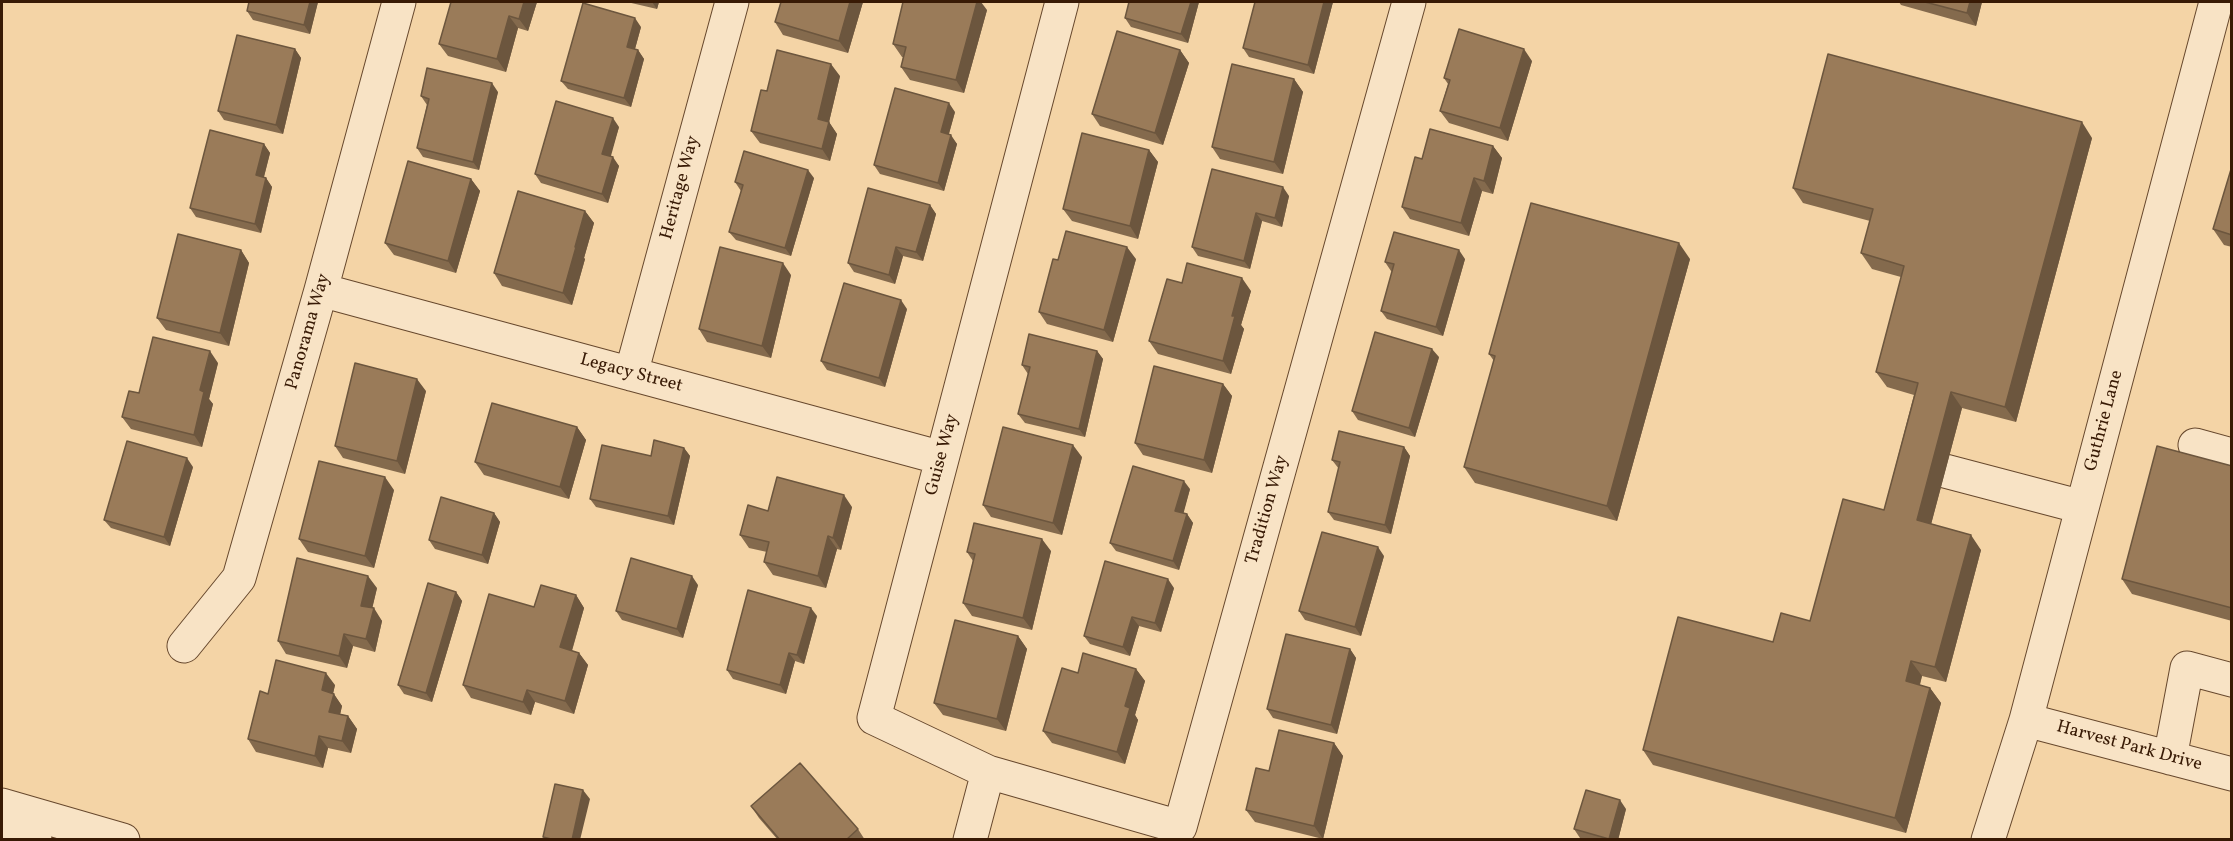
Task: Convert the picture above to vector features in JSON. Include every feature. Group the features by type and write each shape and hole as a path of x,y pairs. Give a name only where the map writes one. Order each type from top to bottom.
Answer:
{"street":[{"name":"Panorama Way","path":"184,646 239,578 321,290 399,2"},
{"name":"Heritage Way","path":"631,374 732,2"},
{"name":"Guise Way","path":"988,772 874,718 1062,2"},
{"name":"Tradition Way","path":"988,772 1180,827 1409,2"},
{"name":"Guthrie Lane","path":"1988,840 2026,720 2216,2"},
{"name":"Legacy Street","path":"321,290 942,458"},
{"path":"2195,445 2232,455"},
{"path":"1945,471 2082,507"},
{"path":"2170,758 2187,668 2232,680"},
{"name":"Harvest Park Drive","path":"2026,720 2232,774"},
{"path":"970,840 988,772"},
{"path":"2,805 123,840"},
{"path":"2,831 35,840"}],"building":[{"path":"249,2 310,2 304,25 247,11"},
{"path":"451,2 524,2 519,19 509,16 497,59 439,44"},
{"path":"781,2 850,2 839,41 775,22"},
{"path":"903,2 977,2 956,80 901,67 906,47 893,44"},
{"path":"1129,2 1191,2 1181,34 1125,18"},
{"path":"1255,2 1324,2 1308,65 1243,48"},
{"path":"1925,2 1970,2 1967,13"},
{"path":"583,3 635,18 627,47 638,50 624,98 561,81"},
{"path":"1459,29 1524,49 1500,128 1440,111 1450,80 1444,78"},
{"path":"1117,31 1180,50 1155,133 1092,114"},
{"path":"237,35 295,49 276,125 218,111"},
{"path":"777,50 831,64 818,119 829,122 822,149 751,131 761,90 767,91"},
{"path":"1828,54 2082,122 2005,407 1951,392 1917,520 1971,535 1935,667 1911,661 1906,681 1930,688 1895,818 1643,750 1678,617 1773,642 1781,613 1810,621 1843,499 1884,510 1918,383 1876,372 1904,266 1861,253 1873,209 1793,188"},
{"path":"1232,64 1294,79 1274,162 1212,147"},
{"path":"427,68 492,83 473,162 417,148 429,99 421,96"},
{"path":"895,88 949,103 941,132 951,135 938,183 874,165"},
{"path":"556,101 613,118 602,154 613,157 602,194 535,174"},
{"path":"1430,129 1493,146 1484,181 1474,178 1461,223 1402,207 1415,157 1422,159"},
{"path":"210,130 264,144 256,175 266,178 255,224 190,208"},
{"path":"1082,133 1149,150 1130,226 1063,209"},
{"path":"744,151 808,170 785,248 729,232 743,185 735,182"},
{"path":"408,161 471,179 448,261 385,243"},
{"path":"2232,166 2232,235 2213,229"},
{"path":"1212,169 1283,187 1275,218 1256,213 1244,261 1192,247"},
{"path":"868,188 930,205 916,252 896,247 889,275 848,263"},
{"path":"518,191 585,211 563,293 494,273"},
{"path":"1531,203 1679,243 1607,506 1464,467 1495,356 1489,354"},
{"path":"1066,231 1127,247 1104,330 1039,312 1053,259 1058,260"},
{"path":"1394,232 1459,250 1436,327 1381,311 1394,264 1385,262"},
{"path":"178,234 241,250 220,333 157,318"},
{"path":"720,247 783,263 762,346 699,329"},
{"path":"1187,263 1242,278 1223,361 1149,341 1167,279 1182,283"},
{"path":"844,283 901,300 879,378 821,361"},
{"path":"1375,332 1432,349 1409,428 1352,411"},
{"path":"1029,334 1097,351 1079,429 1018,414 1030,367 1022,365"},
{"path":"153,337 210,351 200,390 204,392 194,435 122,417 129,391 139,393"},
{"path":"355,363 417,379 397,461 335,446"},
{"path":"1154,366 1223,384 1204,460 1135,443"},
{"path":"492,403 577,427 560,487 475,462"},
{"path":"1003,427 1073,445 1053,523 983,505"},
{"path":"1339,431 1404,447 1385,525 1328,512 1340,462 1332,460"},
{"path":"654,440 684,448 668,516 590,499 602,445 651,456"},
{"path":"127,441 187,458 164,537 104,520"},
{"path":"2157,446 2232,466 2232,608 2122,579"},
{"path":"319,461 385,477 365,556 299,539"},
{"path":"1133,466 1184,481 1175,511 1187,514 1173,561 1110,543"},
{"path":"777,477 844,495 833,538 828,536 818,576 764,562 769,542 740,535 748,505 768,511"},
{"path":"441,497 494,513 482,555 429,540"},
{"path":"974,523 1042,539 1023,618 963,603 975,554 967,552"},
{"path":"1322,532 1378,547 1355,627 1299,611"},
{"path":"297,558 368,576 361,606 374,608 366,639 344,634 339,656 278,641"},
{"path":"631,558 692,576 677,629 616,611"},
{"path":"1105,561 1168,579 1155,623 1132,617 1123,647 1084,636"},
{"path":"428,583 456,592 426,693 398,685"},
{"path":"541,585 576,595 560,647 579,653 565,701 527,690 523,702 463,685 489,594 534,607"},
{"path":"748,590 811,608 797,655 789,653 780,685 727,670"},
{"path":"955,620 1018,636 997,719 934,703"},
{"path":"1286,634 1350,649 1331,725 1267,709"},
{"path":"1083,653 1136,669 1125,706 1130,708 1117,752 1043,731 1062,668 1078,673"},
{"path":"276,660 326,673 322,690 334,694 329,712 348,716 342,741 319,736 315,756 248,739 260,691 268,694"},
{"path":"1279,730 1334,743 1314,826 1246,810 1256,768 1269,771"},
{"path":"800,763 858,829 846,840 780,840 751,806"},
{"path":"555,784 583,790 572,840 543,837"},
{"path":"1586,790 1620,800 1609,839 1574,829"}]}
